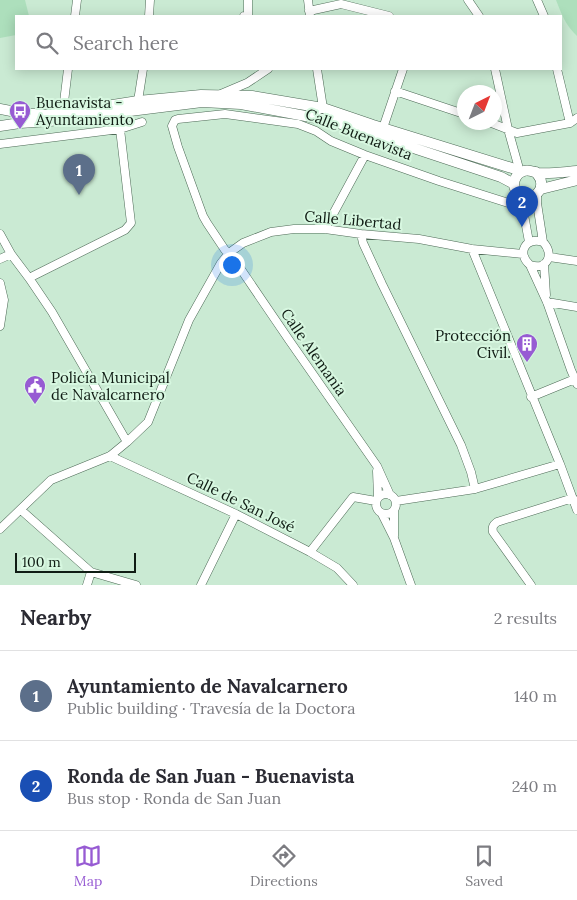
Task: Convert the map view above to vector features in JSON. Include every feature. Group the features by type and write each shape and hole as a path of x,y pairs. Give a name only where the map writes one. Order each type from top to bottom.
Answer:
{"street":[{"path":"75,15 77,0"},
{"path":"149,15 150,0"},
{"path":"248,0 249,15"},
{"path":"308,0 309,13 341,4 385,15"},
{"path":"468,0 478,15"},
{"path":"537,0 544,15"},
{"path":"64,113 68,70"},
{"path":"138,101 143,70"},
{"path":"219,95 247,83 266,70"},
{"path":"317,70 323,108"},
{"path":"382,128 403,70"},
{"path":"495,70 508,129 520,172"},
{"path":"557,70 570,123"},
{"path":"395,91 457,112"},
{"name":"Calle Buenavista","path":"0,108 49,115 138,101 219,95 252,96 323,108 520,172"},
{"name":"Calle Buenavista","path":"241,104 254,101 316,111 323,108"},
{"name":"Calle Buenavista","path":"0,126 202,102 241,104 332,121 501,177 514,184"},
{"path":"29,278 125,230 131,223 118,112"},
{"name":"Calle Buenavista","path":"178,119 225,114 298,124 365,155 439,182 524,208"},
{"path":"502,127 517,133 570,123 577,118"},
{"name":"Calle Alemania","path":"178,119 175,120 172,126 206,223 229,253 377,466 390,495"},
{"path":"0,144 120,128 142,122"},
{"path":"325,230 365,155"},
{"path":"529,242 524,208 514,184 520,172 528,170 545,173 577,172"},
{"path":"536,172 541,180 537,203 543,242"},
{"path":"520,195 529,198 539,192 577,180"},
{"name":"Calle Libertad","path":"0,529 51,480 110,456 148,422 189,320 221,263 229,253 243,243 271,232 294,229 325,230 420,239 472,249 523,254"},
{"path":"0,234 11,254 52,312 127,442"},
{"path":"361,234 363,243 382,284 462,445 475,488"},
{"path":"530,265 539,266 547,261 549,252 543,242 534,240 529,242 525,246 523,254 526,262 530,265 574,369 576,381 531,396"},
{"path":"472,249 577,510"},
{"path":"0,259 11,254"},
{"path":"549,257 577,261"},
{"path":"544,264 546,302"},
{"path":"0,283 4,300 0,326"},
{"path":"546,302 577,307"},
{"name":"Calle de San José","path":"110,456 236,514 310,552 337,568 354,585"},
{"path":"396,501 475,488 560,464"},
{"path":"377,466 376,506 394,538 411,585"},
{"path":"310,552 353,498 377,499 384,494 393,497 396,501 394,538"},
{"path":"531,585 493,532 494,524 573,498"},
{"path":"21,510 91,572 136,585"},
{"path":"382,514 389,515 394,511"},
{"path":"201,585 236,514"},
{"path":"87,585 91,572"}],"green space":[{"path":"0,0 25,0 29,15 15,15 15,35 0,38"},
{"path":"556,0 577,0 577,36 567,24"}],"place":[{"name":"Buenavista - Ayuntamiento","path":"20,130"},
{"name":"Ayuntamiento de Navalcarnero","path":"79,195"},
{"name":"Ronda de San Juan - Buenavista","path":"522,227"},
{"name":"Protección Civil.","path":"527,363"},
{"name":"Policía Municipal de Navalcarnero","path":"35,405"}]}
